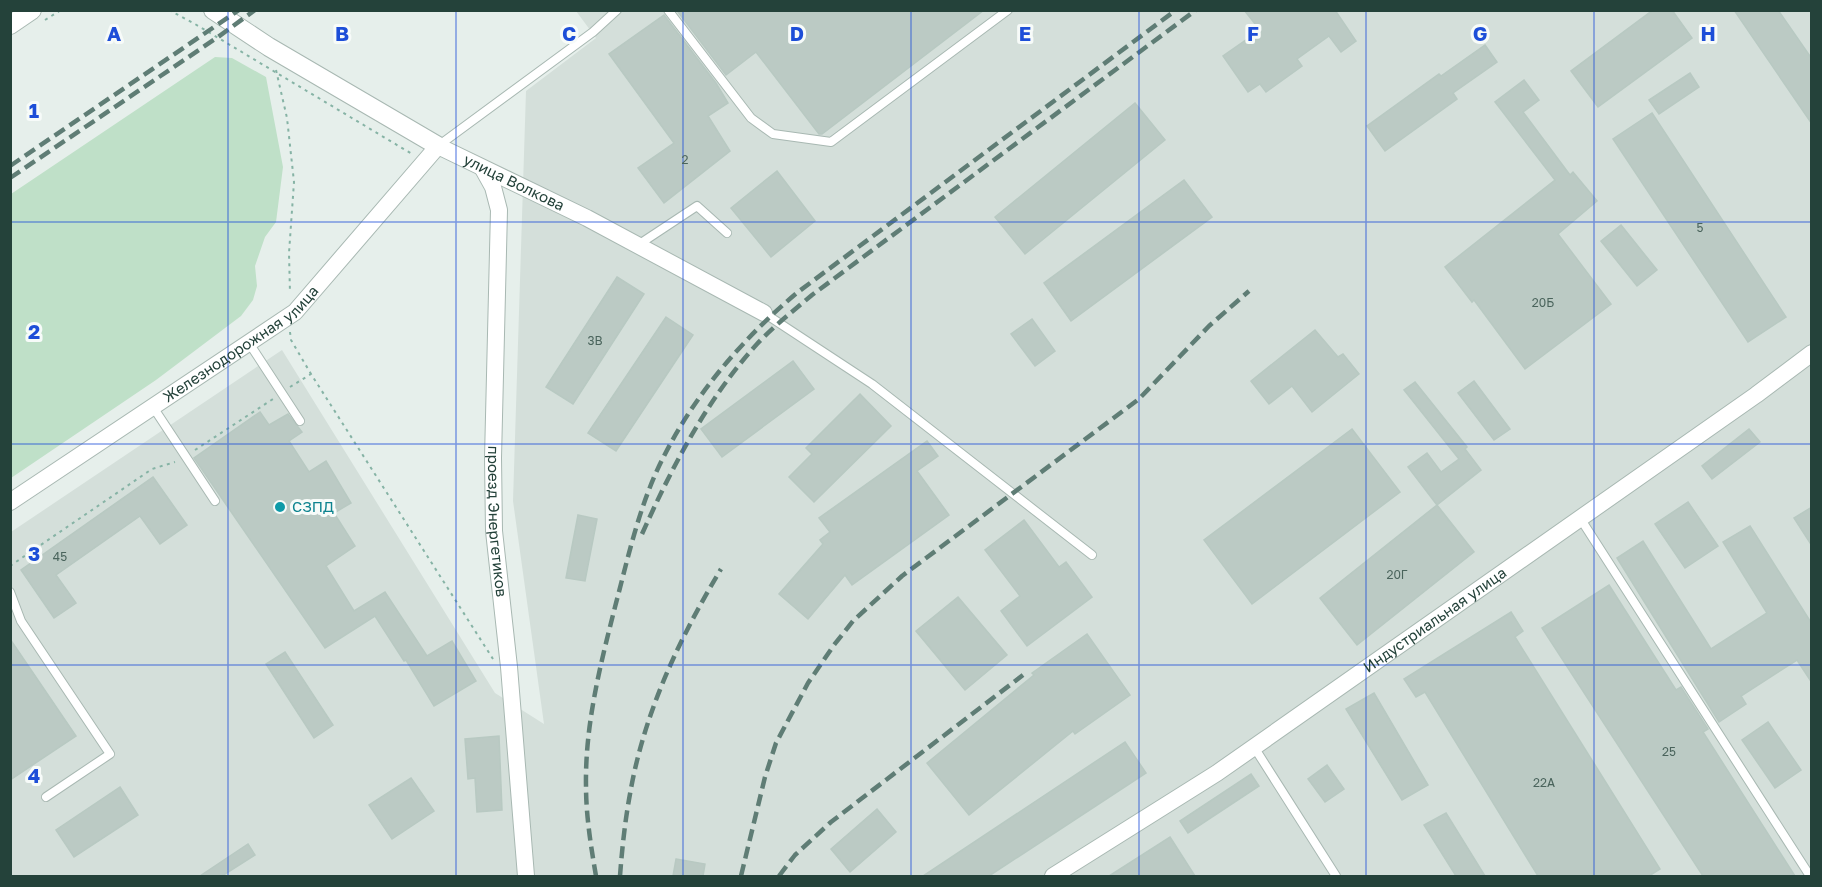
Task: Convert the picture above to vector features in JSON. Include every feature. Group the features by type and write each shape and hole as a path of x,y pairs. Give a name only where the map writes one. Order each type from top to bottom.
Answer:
{"street":[{"path":"10,25 32,10"},
{"name":"улица Волкова","path":"213,10 269,47 438,146 587,218 764,313"},
{"name":"Железнодорожная улица","path":"10,502 295,312 438,146"},
{"name":"проезд Энергетиков","path":"483,169 494,187 499,210 494,531 509,667 526,876"},
{"name":"Индустриальная улица","path":"1053,876 1217,773 1812,353"}],"lane":[{"path":"438,146 593,32 617,10"},
{"path":"668,10 751,118 773,134 831,142 1008,10"},
{"path":"638,245 697,206 727,233"},
{"path":"764,313 872,384 1092,555"},
{"path":"249,344 300,421"},
{"path":"153,407 215,501"},
{"path":"1580,517 1810,876"},
{"path":"10,592 21,621 110,754 45,797"},
{"path":"1254,747 1336,876"}],"path":[{"path":"169,10 424,161"},
{"path":"269,47 287,118 294,182 289,253 291,340 492,659 509,667"},
{"path":"10,566 152,469 179,460 311,374"}],"shaded area":[{"path":"576,11 1811,11 1811,876 11,876 11,532 282,350 495,693 544,724 513,501 526,91 596,38"}],"green space":[{"path":"215,57 232,58 266,77 283,167 276,222 265,237 255,266 257,286 253,300 241,316 156,380 11,478 11,194"}],"building":[{"path":"681,10 984,10 822,134 819,134 756,52 726,75 678,12"},
{"path":"1244,10 1335,10 1356,41 1341,52 1329,36 1297,59 1302,66 1266,92 1260,84 1248,92 1223,56 1260,30"},
{"path":"1653,10 1672,10 1692,38 1598,107 1571,71"},
{"path":"1734,10 1778,10 1812,59 1812,124"},
{"path":"664,15 716,83 728,103 708,116 730,151 664,203 638,168 674,143 609,54"},
{"path":"1485,45 1497,62 1453,93 1457,99 1385,151 1367,126 1439,74 1441,76"},
{"path":"1690,73 1699,87 1659,114 1649,100"},
{"path":"1524,80 1539,100 1523,112 1570,175 1573,172 1597,201 1558,234 1611,304 1525,369 1474,300 1472,302 1445,267 1555,180 1495,102"},
{"path":"1135,103 1165,140 1025,254 995,217"},
{"path":"1652,113 1786,317 1748,342 1613,139"},
{"path":"777,171 815,221 771,257 731,208"},
{"path":"1184,180 1212,217 1071,321 1044,283"},
{"path":"1621,225 1657,270 1637,286 1601,241"},
{"path":"617,277 644,294 573,404 546,387"},
{"path":"666,317 693,335 616,451 588,433"},
{"path":"1032,319 1055,351 1035,366 1011,334"},
{"path":"1315,330 1338,357 1343,354 1359,374 1312,412 1292,386 1269,404 1251,381"},
{"path":"793,361 814,389 722,457 701,429"},
{"path":"1474,381 1510,429 1494,440 1458,393"},
{"path":"1415,382 1467,447 1465,449 1481,470 1437,505 1408,467 1427,453 1441,472 1459,459 1404,390"},
{"path":"860,394 891,426 814,502 789,477 812,454 806,448"},
{"name":"СЗПД","path":"260,412 269,425 288,414 302,432 289,441 309,472 326,461 351,503 334,513 355,546 326,566 354,611 385,592 427,656 452,641 476,681 434,706 406,660 404,661 375,616 325,648 194,458"},
{"path":"1352,429 1400,492 1252,604 1204,540"},
{"path":"1749,429 1760,442 1712,479 1702,466"},
{"path":"927,441 938,456 917,471 949,515 852,585 845,575 808,619 779,594 823,544 820,540 830,532 819,518"},
{"path":"153,477 187,525 160,544 140,516 56,575 76,603 54,618 21,570"},
{"path":"1688,502 1718,546 1685,568 1655,524"},
{"path":"1437,505 1474,552 1357,645 1320,598"},
{"path":"1812,507 1812,546 1794,518"},
{"path":"578,515 597,519 585,581 566,578"},
{"path":"1024,520 1059,567 1066,562 1092,597 1027,646 1001,611 1020,596 985,550"},
{"path":"1750,526 1812,624 1812,683 1797,660 1741,696 1746,704 1719,722 1617,558 1643,541 1711,649 1767,613 1723,542"},
{"path":"1609,585 1676,690 1681,687 1708,729 1703,732 1795,876 1703,876 1542,628"},
{"path":"958,597 1007,655 965,690 916,631"},
{"path":"1511,612 1523,631 1515,637 1660,869 1649,876 1538,876 1425,692 1416,697 1404,679"},
{"path":"1087,634 1130,695 1075,734 1073,731 969,815 927,763 1034,675 1032,673"},
{"path":"10,639 76,736 10,780"},
{"path":"285,652 333,725 314,738 266,664"},
{"path":"1374,693 1428,785 1402,800 1346,709"},
{"path":"1768,722 1801,770 1775,788 1742,740"},
{"path":"499,736 502,810 477,812 475,778 468,779 465,739"},
{"path":"1125,742 1146,773 989,876 923,876"},
{"path":"1327,765 1344,789 1325,802 1308,779"},
{"path":"1251,774 1259,786 1188,833 1180,821"},
{"path":"411,778 434,811 392,839 369,805"},
{"path":"120,787 138,815 74,857 56,830"},
{"path":"877,809 896,832 850,872 831,849"},
{"path":"1446,813 1485,876 1456,876 1424,825"},
{"path":"1170,837 1195,876 1109,876"},
{"path":"248,844 255,855 222,876 200,876"},
{"path":"676,859 705,864 703,876 673,876"}],"railway":[{"path":"10,166 239,10"},
{"path":"10,178 255,10"},
{"path":"596,876 588,820 586,763 599,673 640,514 662,460 689,413 739,348 798,292 1176,10"},
{"path":"642,534 692,434 722,387 770,331 812,295 1196,10"},
{"path":"741,876 765,777 776,743 808,683 853,621 902,576 1139,399 1209,326 1249,291"},
{"path":"620,876 628,804 644,735 677,650 721,569"},
{"path":"779,876 795,855 831,822 1023,675"}],"place":[{"name":"СЗПД","path":"280,507"}]}
